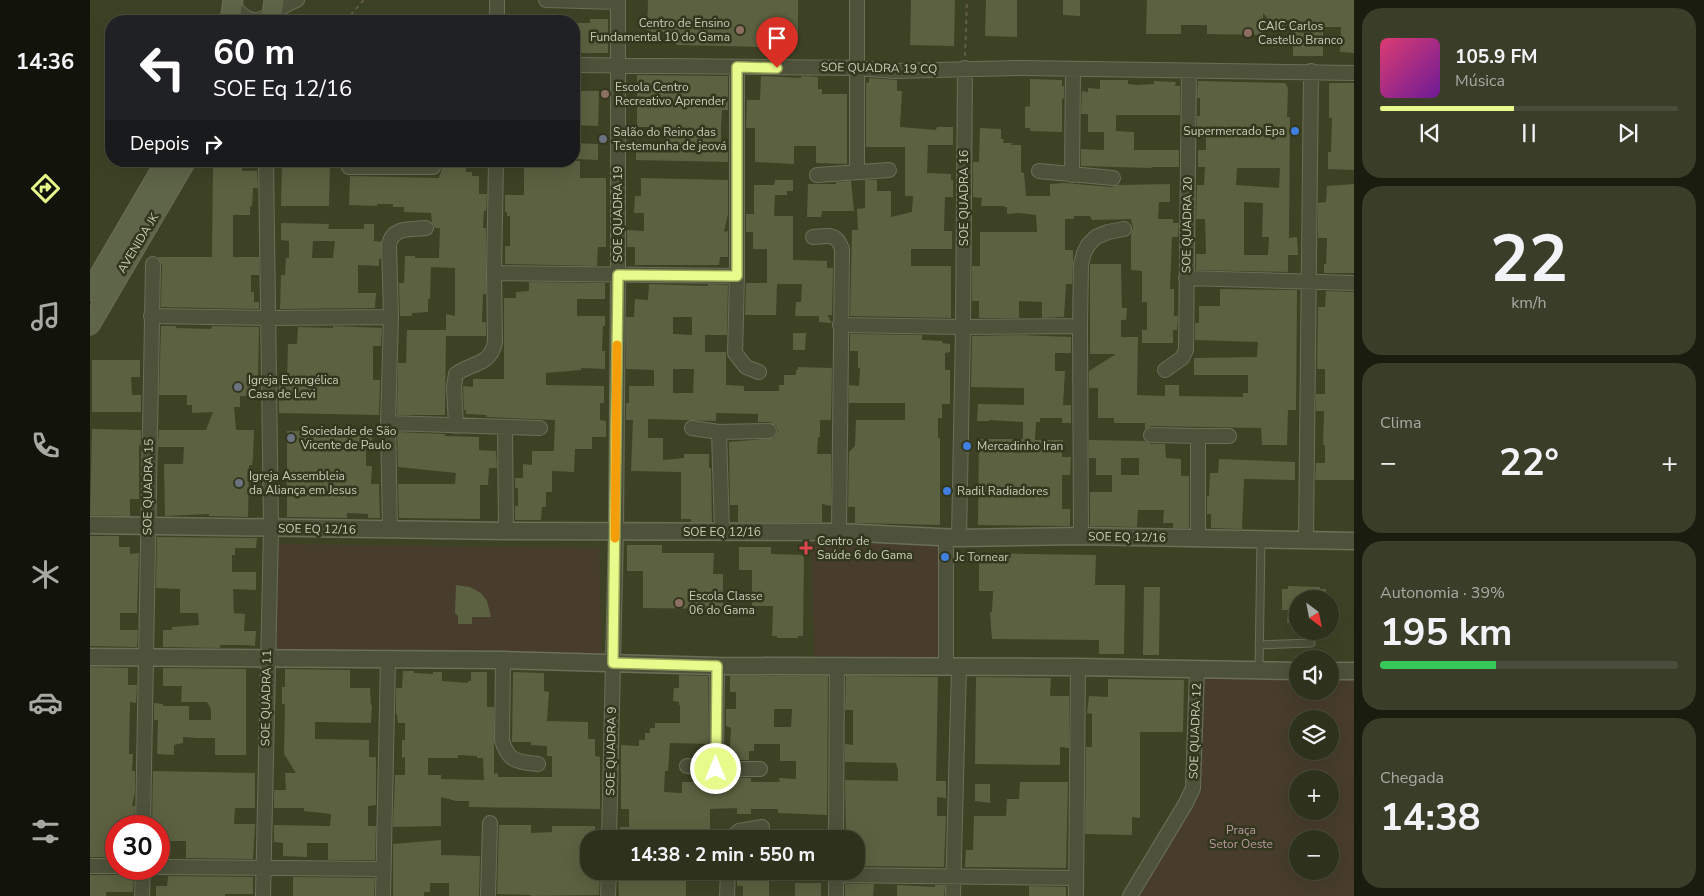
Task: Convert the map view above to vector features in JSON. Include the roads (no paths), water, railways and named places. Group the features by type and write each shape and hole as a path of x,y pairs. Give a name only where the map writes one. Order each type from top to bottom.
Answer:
{"main road":[{"name":"AVENIDA JK","path":"90,291 162,167"},
{"name":"AVENIDA JK","path":"90,325 182,167"}],"street":[{"path":"271,12 297,0"},
{"path":"497,0 497,15"},
{"path":"546,0 618,1"},
{"path":"857,0 857,172"},
{"name":"SOE QUADRA 19","path":"613,663 618,275 618,1"},
{"path":"580,64 617,65"},
{"name":"SOE QUADRA 19 CQ","path":"617,65 857,68 894,71 965,68 1073,69"},
{"path":"737,67 735,353 746,367 759,372"},
{"name":"SOE QUADRA 16","path":"952,666 952,537 963,328 965,68"},
{"path":"1072,175 1073,69 1354,72"},
{"name":"SOE QUADRA 20","path":"1165,370 1182,358 1186,350 1189,71"},
{"path":"1306,540 1311,71"},
{"path":"266,167 271,528"},
{"path":"414,167 433,168"},
{"path":"456,426 454,386 456,374 462,369 485,360 493,351 495,342 496,167"},
{"path":"817,174 890,170"},
{"path":"1039,171 1113,178"},
{"path":"390,530 388,423 391,317 389,244 391,237 396,232 426,228"},
{"path":"1081,536 1081,264 1088,245 1096,237 1108,232 1124,229"},
{"path":"813,237 831,235 837,239 842,249 839,532"},
{"name":"SOE QUADRA 15","path":"147,658 153,264"},
{"path":"494,273 737,276"},
{"path":"1186,278 1354,283"},
{"path":"151,316 267,318 391,317"},
{"path":"840,325 963,328 1080,326"},
{"path":"388,423 540,428"},
{"path":"505,427 506,531"},
{"path":"692,428 719,432 769,431"},
{"path":"719,432 722,531"},
{"path":"1151,435 1229,436"},
{"path":"1198,436 1198,538"},
{"name":"SOE EQ 12/16","path":"90,524 390,530 839,532 952,537 1081,536 1354,541"},
{"name":"SOE QUADRA 11","path":"263,896 271,528"},
{"path":"90,657 503,660 717,666 1078,667 1289,671"},
{"path":"144,815 147,658"},
{"path":"384,896 388,659"},
{"path":"503,660 502,740 505,750 510,757 518,762 538,764"},
{"name":"SOE QUADRA 9","path":"609,830 613,663"},
{"path":"836,830 837,665"},
{"path":"716,769 717,666"},
{"path":"952,666 953,896"},
{"path":"1076,896 1078,667"},
{"name":"SOE QUADRA 12","path":"1130,896 1186,803 1193,788 1196,670"},
{"path":"1339,671 1354,671"},
{"path":"687,766 716,769 760,769"},
{"path":"488,896 490,823"},
{"path":"745,830 762,827"},
{"path":"90,866 105,866"},
{"path":"170,867 383,869"},
{"path":"865,874 1075,878"},
{"path":"142,896 143,880"},
{"path":"608,896 609,880"},
{"path":"727,896 728,880"},
{"path":"836,880 836,896"}],"lane":[{"path":"1259,670 1261,539"},
{"path":"1260,645 1311,642"}],"place":[{"name":"Centro de Ensino Fundamental 10 do Gama","path":"740,30"},
{"name":"CAIC Carlos Castello Branco","path":"1248,33"},
{"name":"Escola Centro Recreativo Aprender","path":"605,94"},
{"name":"Supermercado Epa","path":"1295,131"},
{"name":"Salão do Reino das Testemunha de jeová","path":"603,139"},
{"name":"Igreja Evangélica Casa de Levi","path":"238,387"},
{"name":"Sociedade de São Vicente de Paulo","path":"291,438"},
{"name":"Mercadinho Iran","path":"967,446"},
{"name":"Igreja Assembleia da Aliança em Jesus","path":"239,483"},
{"name":"Radil Radiadores","path":"947,491"},
{"name":"Centro de Saúde 6 do Gama","path":"806,548"},
{"name":"Jc Tornear","path":"945,557"},
{"name":"Escola Classe 06 do Gama","path":"679,603"}],"park label":[{"name":"Praça Setor Oeste","path":"1241,837"}]}
